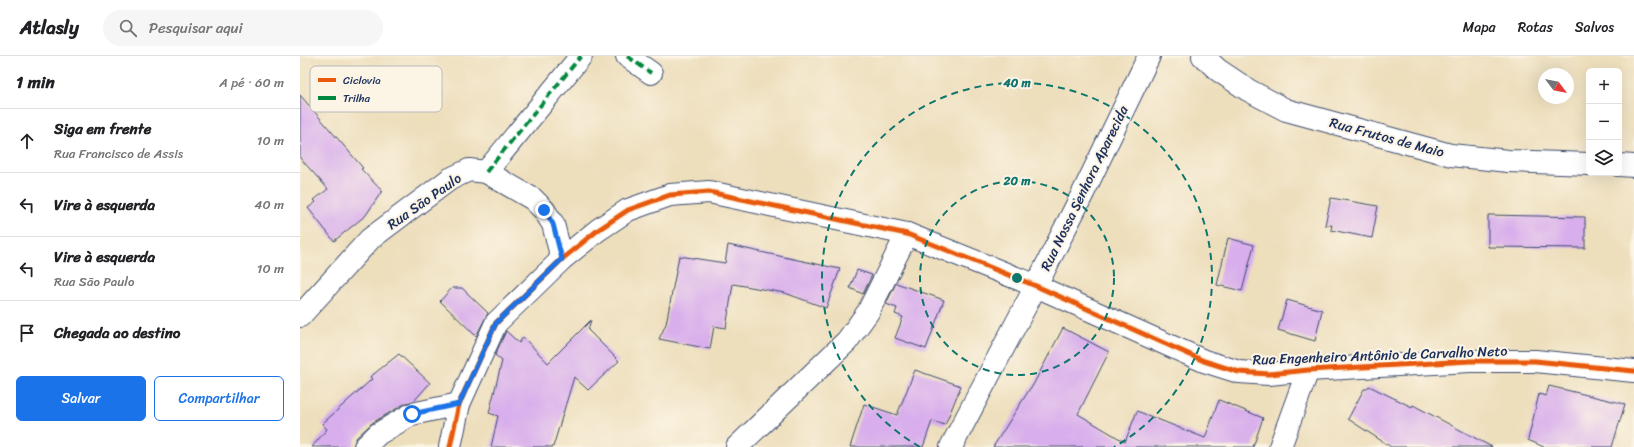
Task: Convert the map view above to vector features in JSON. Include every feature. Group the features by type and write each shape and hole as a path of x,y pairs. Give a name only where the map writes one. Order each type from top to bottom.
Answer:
{"street":[{"path":"486,172 581,56"},
{"path":"627,56 651,73"},
{"name":"Rua Nossa Senhora Aparecida","path":"951,447 1036,286 1149,56"},
{"name":"Rua Frutos de Maio","path":"1203,56 1218,70 1248,90 1286,110 1451,155 1508,161 1586,164"},
{"path":"1622,165 1634,166"},
{"name":"Rua São Paulo","path":"300,316 370,240 450,179 469,170 486,172 533,199 544,210 553,224 562,259"},
{"name":"Rua Engenheiro Antônio de Carvalho Neto","path":"450,447 459,404 496,323 562,259 598,230 628,210 670,195 709,192 907,234 1036,286 1204,361 1239,372 1268,374 1308,370 1484,361 1535,361 1634,371"},
{"path":"737,447 847,341 868,312 907,234"},
{"path":"1280,447 1308,370"},
{"path":"365,447 378,434 412,414 459,404"}],"building":[{"path":"300,95 310,107 310,112 315,112 363,168 361,169 382,191 366,215 334,241 308,208 316,202 314,200 328,189 300,158"},
{"path":"1331,198 1378,206 1372,238 1331,230 1332,225 1325,225"},
{"path":"1488,215 1585,217 1585,248 1488,247"},
{"path":"1228,238 1254,245 1242,291 1217,285"},
{"path":"728,245 840,269 826,308 785,293 733,284 726,328 714,326 710,349 659,339 666,324 679,256 725,263"},
{"path":"857,270 872,275 863,294 850,288"},
{"path":"896,283 944,300 926,349 895,338 903,317 895,314 897,308 886,304"},
{"path":"452,288 462,288 488,313 476,336 440,301"},
{"path":"1287,300 1322,310 1315,341 1278,330"},
{"path":"591,320 588,330 619,361 588,390 574,377 553,447 491,447 498,416 489,413 502,361 495,355 506,331 519,343 523,337 548,363"},
{"path":"1063,328 1109,352 1078,414 1125,442 1137,411 1205,438 1219,400 1263,418 1253,447 993,447 1032,387"},
{"path":"399,354 430,383 414,401 406,403 372,423 356,438 353,447 312,447 327,429 322,424 372,379 370,377"},
{"path":"915,370 961,386 945,425 932,421 923,447 850,447 864,404 897,415"},
{"path":"1369,386 1412,407 1413,405 1492,447 1391,447 1348,419 1364,389 1367,389"},
{"path":"1549,386 1625,404 1612,447 1544,447 1528,440 1539,394 1546,396"}],"marked path":[{"path":"486,172 581,56"},
{"path":"627,56 651,73"}],"cycle path":[{"path":"450,447 459,404 496,323 562,259 598,230 628,210 670,195 709,192 907,234 1036,286 1204,361 1239,372 1269,374 1308,370 1470,361 1535,361 1634,371"}],"route":[{"path":"412,414 459,404 496,323 562,259 553,224 544,210"}]}
